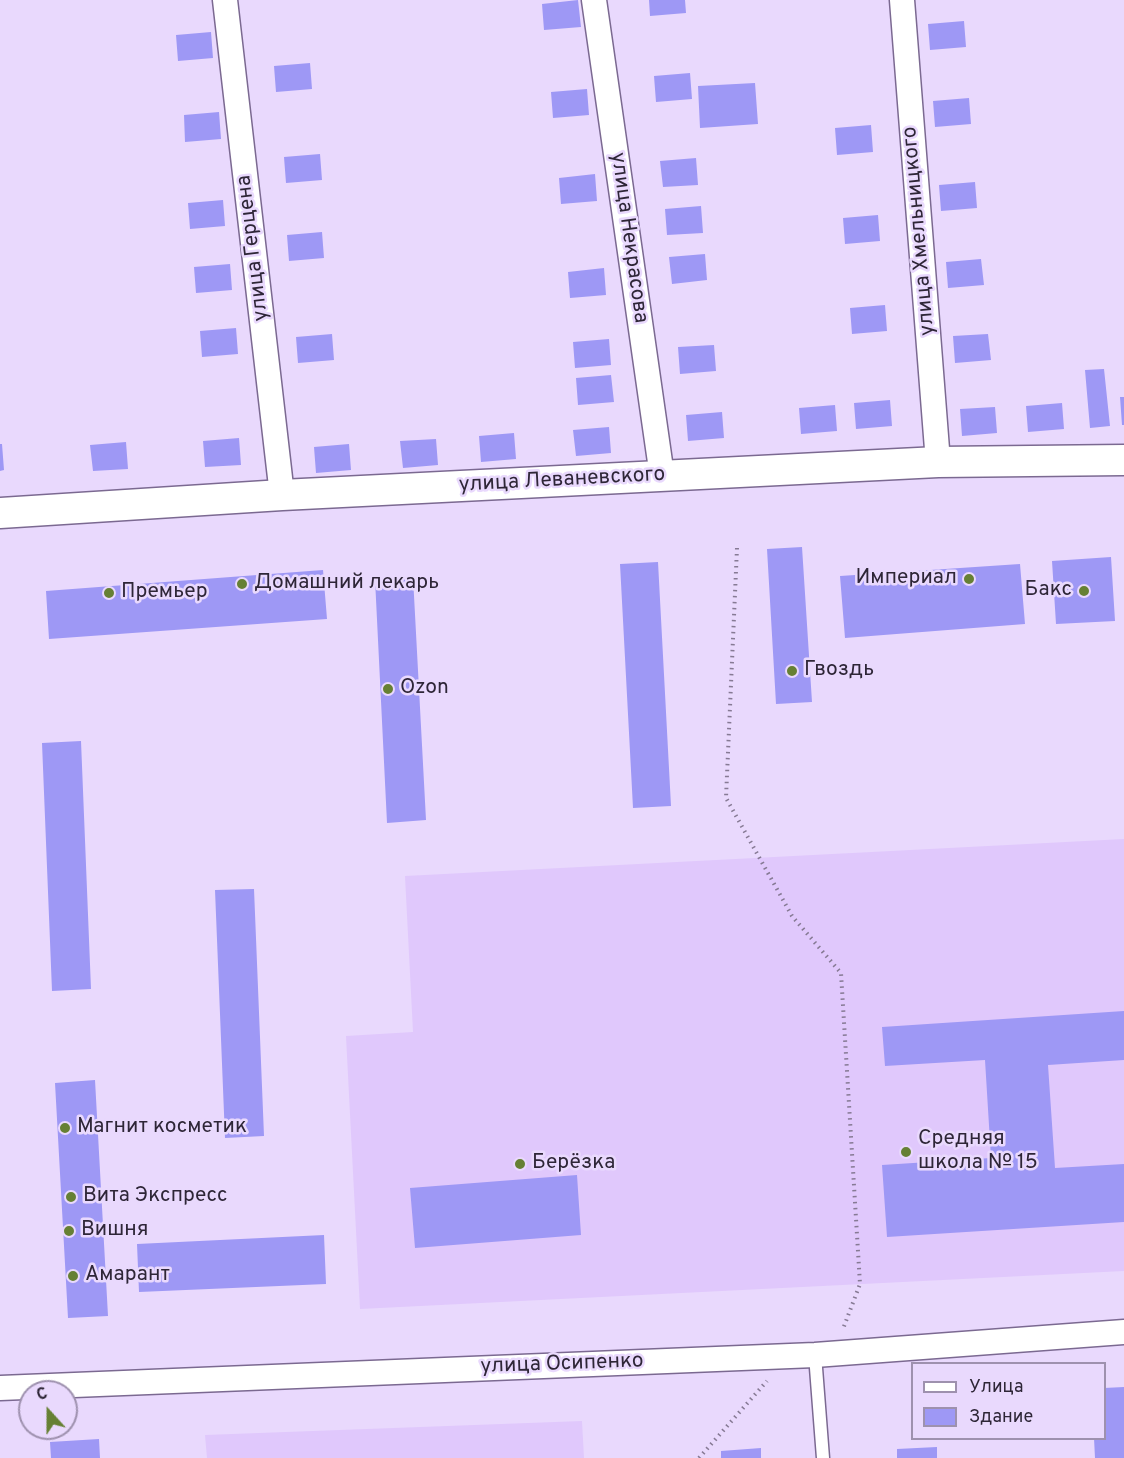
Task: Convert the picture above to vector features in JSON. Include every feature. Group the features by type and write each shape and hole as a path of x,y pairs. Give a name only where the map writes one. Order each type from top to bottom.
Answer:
{"street":[{"name":"улица Герцена","path":"225,0 282,495"},
{"name":"улица Некрасова","path":"594,0 662,476"},
{"name":"улица Хмельницкого","path":"902,0 938,462"},
{"name":"улица Леваневского","path":"0,513 282,495 938,462 1124,460"},
{"name":"улица Осипенко","path":"0,1388 815,1355 1124,1332"}],"lane":[{"path":"815,1355 823,1458"}],"path":[{"path":"737,548 726,798 792,916 841,973 860,1284 840,1336"},
{"path":"699,1458 791,1355"}],"shaded area":[{"name":"Средняя школа № 15","path":"1124,839 1124,1271 360,1309 346,1036 413,1032 405,876"},
{"path":"582,1421 584,1458 207,1458 205,1435"}],"building":[{"path":"578,0 581,27 544,30 542,4"},
{"path":"649,0 685,0 686,13 650,16"},
{"path":"964,21 966,47 930,50 928,24"},
{"path":"211,32 213,58 178,61 176,35"},
{"path":"310,63 312,89 276,92 274,66"},
{"path":"690,73 692,99 656,102 654,76"},
{"path":"755,83 758,124 700,128 698,86"},
{"path":"587,89 589,115 553,118 551,92"},
{"path":"969,98 971,124 935,127 933,101"},
{"path":"219,112 221,139 185,142 184,115"},
{"path":"871,125 873,152 837,155 835,128"},
{"path":"320,154 322,180 286,183 284,157"},
{"path":"696,158 698,185 663,187 660,161"},
{"path":"595,174 597,201 561,204 559,178"},
{"path":"975,182 977,208 941,211 939,185"},
{"path":"223,200 225,226 190,229 188,203"},
{"path":"701,206 703,233 667,235 665,209"},
{"path":"878,215 880,241 845,244 843,218"},
{"path":"322,232 324,258 289,261 287,235"},
{"path":"705,254 707,280 672,284 669,257"},
{"path":"981,259 984,285 948,288 946,262"},
{"path":"230,264 232,290 196,293 194,267"},
{"path":"604,268 606,295 570,298 568,272"},
{"path":"885,305 887,331 852,334 850,308"},
{"path":"236,328 238,354 202,357 200,331"},
{"path":"332,334 334,360 298,363 296,337"},
{"path":"988,334 991,360 955,363 953,336"},
{"path":"609,339 611,365 575,368 573,342"},
{"path":"714,345 716,371 680,374 678,347"},
{"path":"1104,369 1110,426 1090,428 1085,370"},
{"path":"611,375 614,402 578,405 576,378"},
{"path":"1120,397 1124,397 1124,425 1122,425"},
{"path":"890,400 892,426 856,429 854,403"},
{"path":"1062,403 1064,429 1028,432 1026,406"},
{"path":"835,405 837,431 801,434 799,408"},
{"path":"995,407 997,433 962,436 960,409"},
{"path":"722,412 724,438 688,441 686,415"},
{"path":"609,427 611,453 576,456 573,430"},
{"path":"514,433 516,459 481,462 479,436"},
{"path":"239,438 241,465 205,467 203,441"},
{"path":"436,439 438,465 403,468 400,441"},
{"path":"126,442 128,469 93,471 90,445"},
{"path":"0,444 2,444 4,470 0,471"},
{"path":"349,444 351,470 316,473 314,447"},
{"name":"Гвоздь","path":"802,547 812,702 776,704 767,549"},
{"name":"Бакс","path":"1111,557 1115,621 1056,624 1052,561"},
{"path":"658,562 671,806 633,808 620,564"},
{"path":"1020,564 1025,624 845,638 840,576"},
{"path":"323,570 327,619 49,639 46,591"},
{"path":"413,577 426,820 387,823 375,579"},
{"path":"81,741 91,989 52,991 42,743"},
{"path":"254,889 264,1136 225,1138 215,890"},
{"path":"1124,1011 1124,1060 1048,1065 1055,1168 1124,1164 1124,1222 887,1237 882,1165 991,1158 985,1060 885,1066 882,1027"},
{"path":"95,1080 108,1316 68,1318 55,1083"},
{"path":"577,1175 581,1235 415,1248 410,1188"},
{"path":"324,1235 326,1284 139,1292 137,1244"},
{"path":"1124,1387 1124,1458 1095,1458 1094,1440 1106,1440 1106,1388"},
{"path":"99,1439 100,1458 51,1458 50,1442"},
{"path":"937,1447 937,1458 897,1458 897,1449"},
{"path":"761,1448 761,1458 721,1458 721,1451"}],"place":[{"name":"Империал","path":"969,579"},
{"name":"Домашний лекарь","path":"242,584"},
{"name":"Бакс","path":"1084,591"},
{"name":"Премьер","path":"109,593"},
{"name":"Гвоздь","path":"792,671"},
{"name":"Ozon","path":"388,689"},
{"name":"Магнит косметик","path":"65,1128"},
{"name":"Средняя школа № 15","path":"906,1152"},
{"name":"Берёзка","path":"520,1164"},
{"name":"Вита Экспресс","path":"71,1197"},
{"name":"Вишня","path":"69,1231"},
{"name":"Амарант","path":"73,1276"}]}
